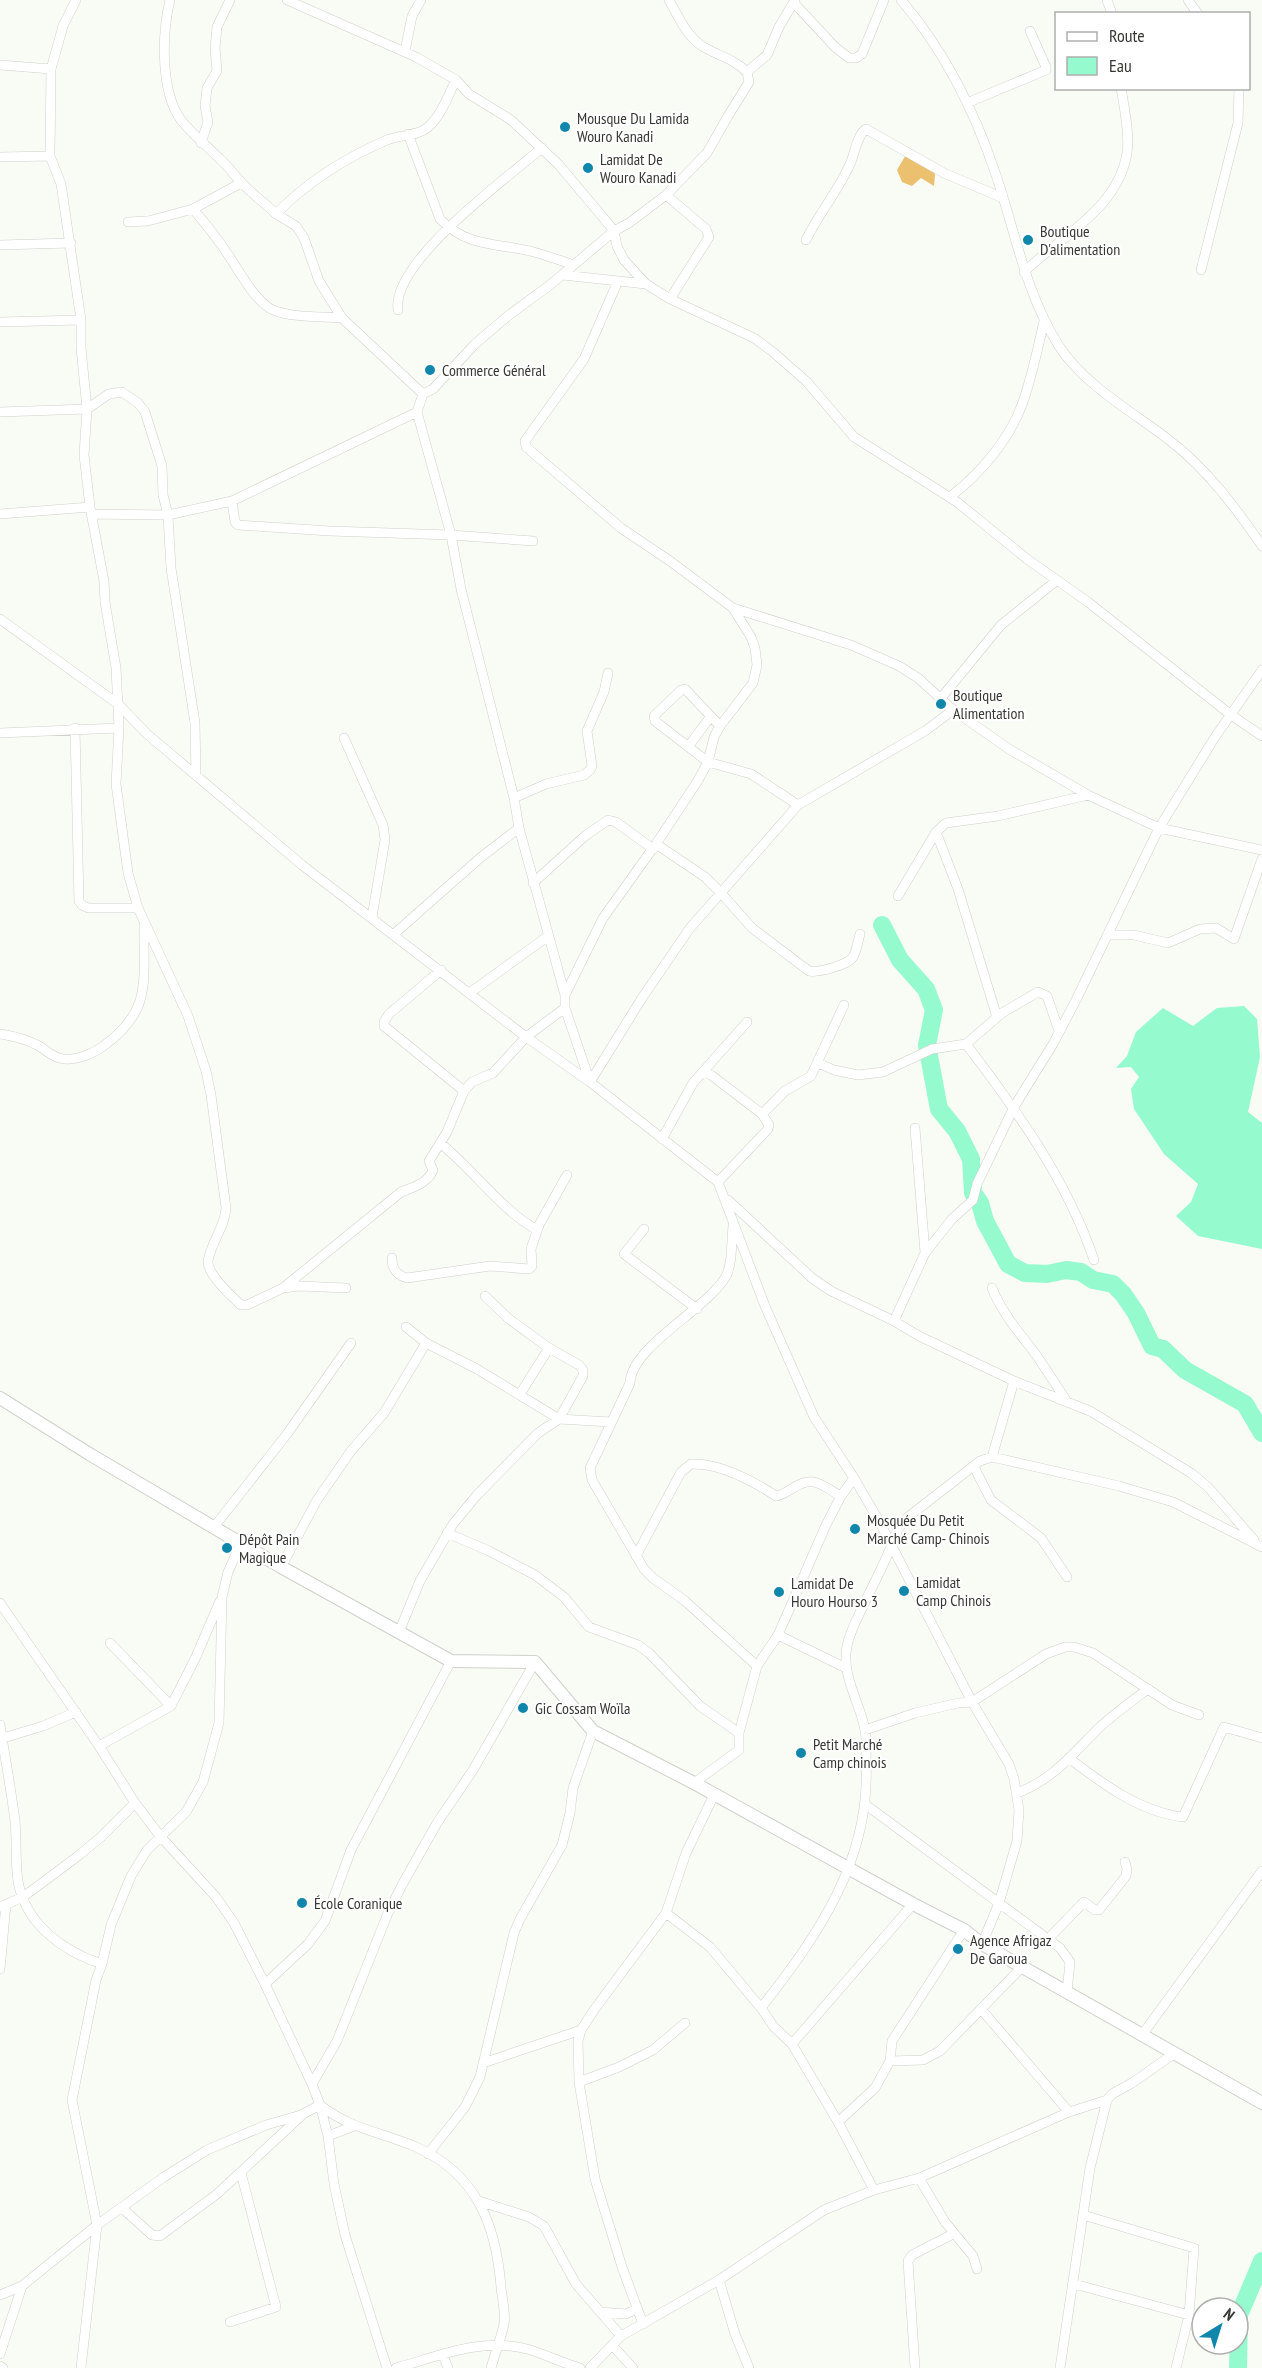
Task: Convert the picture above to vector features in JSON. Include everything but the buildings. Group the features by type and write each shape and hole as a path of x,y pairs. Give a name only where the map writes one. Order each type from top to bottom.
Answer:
{"main road":[{"path":"0,1398 91,1455 281,1567 451,1661 535,1662 593,1731 694,1783 849,1870 964,1930 982,1944 1262,2103"}],"street":[{"path":"76,0 63,26 51,69 50,156 61,184 81,320 81,348 87,409 84,455 90,510 104,581 105,602 116,668 119,728 116,784 128,873 138,908 192,1027 211,1095 226,1208 225,1220 208,1262 212,1275 242,1305 247,1305 283,1288 401,1192 427,1179 433,1170 429,1161 431,1156 455,1116 464,1091 476,1078 493,1073 526,1036 565,1008"},
{"path":"170,0 164,29 165,61 170,96 180,119 201,143 221,159 241,183 276,214 296,226 304,238 319,281 342,318 423,394"},
{"path":"201,143 208,122 205,106 207,88 217,70 215,48 217,27 230,0"},
{"path":"287,0 405,51 456,80 469,94 511,120 542,148 614,231 617,246 624,260 646,284 670,299 754,338 794,368 854,437 950,497 1056,581 1096,609 1231,715 1262,736"},
{"path":"308,0 318,13"},
{"path":"405,51 412,16 421,0"},
{"path":"590,1082 565,1008 565,996 533,883 514,798 481,674 451,535 417,412 423,394 433,389 475,344 614,231 629,223 666,195 707,153 749,82 747,72 734,60 700,44 685,29 669,0"},
{"path":"747,72 767,55 794,1 835,47 849,58 856,58 862,54 884,0"},
{"path":"901,0 938,51 967,103 996,174 1024,272 1044,321 1060,348 1094,383 1170,440 1194,463 1232,504 1262,546"},
{"path":"967,103 1046,70 1030,31"},
{"path":"0,65 51,69"},
{"path":"276,214 298,192 324,172 389,139 427,128 438,115 456,80"},
{"path":"1024,272 1086,220 1114,187 1127,153 1121,90"},
{"path":"1201,270 1238,123 1239,90"},
{"path":"806,240 839,185 861,133 866,129 944,173 1003,198"},
{"path":"408,134 440,219 449,228 472,241 530,251 574,265"},
{"path":"398,310 397,305 405,278 429,246 542,148"},
{"path":"0,157 50,156"},
{"path":"128,222 148,221 159,216 193,209 241,183"},
{"path":"666,195 706,229 709,237 670,299"},
{"path":"193,209 227,252 246,282 273,310 342,318"},
{"path":"0,245 71,243"},
{"path":"563,274 646,284"},
{"path":"618,281 584,359 525,441 526,447 621,528 733,608 879,656 909,672 953,710 1009,749 1088,795 1159,828 1262,850"},
{"path":"0,322 81,320"},
{"path":"950,497 978,472 1014,423 1027,389 1044,321"},
{"path":"0,412 87,409 109,394 123,392 142,407 162,466 171,568 195,723 196,775"},
{"path":"0,514 90,510 168,515 232,501 417,412"},
{"path":"232,501 235,522 238,525 533,541"},
{"path":"941,698 1006,620 1044,593 1056,581"},
{"path":"565,996 603,918 655,847 708,762 714,737 720,726 753,683 756,674 756,658 751,637 733,608"},
{"path":"0,618 118,704 147,735 302,865 590,1082 718,1182 770,1317 814,1417 854,1478 892,1546 972,1702 1002,1751 1011,1772 1019,1810 1017,1842 999,1903 982,1944"},
{"path":"894,1321 925,1253 952,1219 973,1200 977,1184 1014,1107 1059,1031 1159,828 1176,798 1262,670"},
{"path":"514,798 546,784 584,775 590,770 587,731 604,692 608,673"},
{"path":"720,726 685,689 654,716 655,721 708,762 751,774 798,805"},
{"path":"590,1082 669,957 690,928 798,805 925,731 953,710"},
{"path":"688,747 711,716"},
{"path":"0,733 75,728 119,728"},
{"path":"75,728 79,901 88,908 138,908"},
{"path":"344,738 383,825 385,840 372,916"},
{"path":"898,896 936,832 946,823 999,816 1088,795"},
{"path":"533,883 585,836 608,819 705,877 752,928 809,971 819,971 848,962 854,954 860,934"},
{"path":"394,934 480,858 519,828"},
{"path":"936,832 958,889 997,1017"},
{"path":"1108,934 1134,935 1168,943 1200,929 1216,928 1234,939 1262,859"},
{"path":"0,1034 22,1038 57,1058 68,1059 97,1051 115,1038 130,1024 142,996 144,920"},
{"path":"471,992 548,936"},
{"path":"441,970 389,1014 384,1026 464,1091"},
{"path":"818,1062 834,1070 858,1075 876,1074 932,1049 966,1044 997,1017 1034,994 1043,993 1049,1001 1059,1031"},
{"path":"762,1114 785,1091 811,1076 844,1005"},
{"path":"662,1139 698,1075 704,1072 747,1022"},
{"path":"966,1044 1014,1107 1068,1196 1094,1260"},
{"path":"704,1072 762,1114 769,1125 768,1129 718,1182"},
{"path":"915,1128 925,1253"},
{"path":"440,1143 513,1212 537,1230"},
{"path":"392,1258 392,1266 396,1272 407,1278 490,1266 529,1269 532,1266 531,1250 537,1230 567,1175"},
{"path":"726,1199 821,1285 919,1336 1014,1381 1066,1400 1098,1415 1199,1479 1259,1545"},
{"path":"733,1223 728,1270 720,1284 697,1309 680,1321 636,1363 630,1372 630,1383 590,1468 590,1474 644,1569 685,1601 757,1666"},
{"path":"644,1229 624,1254 697,1309"},
{"path":"283,1288 299,1286 346,1288"},
{"path":"992,1288 1014,1328 1035,1354 1066,1400"},
{"path":"399,1632 420,1581 447,1533 477,1495 538,1433 559,1419 584,1376 579,1365 549,1348 502,1314 485,1296"},
{"path":"406,1328 426,1343 520,1394 559,1419 611,1422"},
{"path":"214,1527 287,1434 351,1343"},
{"path":"281,1567 317,1500 351,1451 384,1413 426,1343"},
{"path":"520,1394 549,1348"},
{"path":"992,1457 1014,1381"},
{"path":"761,2008 830,1909 849,1870 866,1805 865,1730 846,1668 847,1647 850,1635 898,1529 908,1517 974,1467 992,1457 1110,1484 1173,1502 1259,1545"},
{"path":"636,1556 681,1472 691,1464 719,1469 759,1485 776,1496 807,1480 841,1496"},
{"path":"974,1467 991,1500 1041,1538 1068,1577"},
{"path":"694,1783 739,1750 739,1733 757,1666 778,1635 826,1525 841,1496 854,1478"},
{"path":"447,1533 489,1551 535,1575 564,1597 589,1627 638,1645 659,1662 700,1706 739,1733"},
{"path":"99,1746 171,1706 195,1659 222,1597 228,1572 241,1543"},
{"path":"81,2368 97,2225 72,2100 96,1980 119,1902 139,1862 160,1836 178,1821 192,1803 203,1782 217,1735 220,1715 222,1597"},
{"path":"0,1603 99,1746 135,1803 160,1836 216,1897 234,1923 265,1984 320,2105 328,2136 334,2184 345,2235 387,2368"},
{"path":"778,1635 846,1668"},
{"path":"110,1643 171,1706"},
{"path":"865,1730 915,1713 972,1702 1046,1654 1065,1647 1074,1647 1093,1653 1172,1705 1199,1715"},
{"path":"265,1984 308,1944 325,1921 351,1850 451,1661"},
{"path":"312,2084 337,2041 388,1913 402,1884 437,1823 473,1770 535,1662"},
{"path":"1017,1793 1043,1781 1070,1759 1100,1727 1148,1689"},
{"path":"1,1739 43,1726 75,1712"},
{"path":"0,1725 15,1822 18,1883 23,1898 35,1920 58,1944 85,1959 102,1964"},
{"path":"1070,1759 1113,1790 1133,1801 1183,1817 1224,1726 1262,1738"},
{"path":"428,2154 474,2093 514,1933 562,1845 567,1831 573,1788 593,1731"},
{"path":"643,2324 595,2179 579,2082 577,2051 581,2030 666,1913 686,1852 714,1796"},
{"path":"0,1969 3,1906 23,1898 101,1837 135,1803"},
{"path":"866,1805 1049,1938 1067,1955 1070,1962 1067,1992"},
{"path":"1049,1938 1084,1902 1095,1910 1099,1910 1126,1875 1125,1862"},
{"path":"1142,2035 1262,1871"},
{"path":"792,2044 913,1904"},
{"path":"666,1913 710,1947 774,2027 792,2044 838,2122 874,2190"},
{"path":"838,2122 875,2088 890,2061 892,2041 964,1930"},
{"path":"890,2061 922,2060 932,2057 1022,1967"},
{"path":"981,2009 1069,2112"},
{"path":"579,2082 619,2067 652,2050 685,2023"},
{"path":"483,2063 581,2030"},
{"path":"1060,2368 1090,2169 1107,2100 1112,2094 1175,2053"},
{"path":"590,2368 621,2336 719,2280 831,2206 874,2190 919,2178 1069,2112 1107,2100"},
{"path":"0,2295 22,2286 97,2225 164,2177 207,2150 266,2125 302,2115 320,2105"},
{"path":"320,2105 354,2126 415,2147 428,2154 454,2171 467,2184 479,2202 491,2230 499,2258 504,2322 491,2368"},
{"path":"122,2208 152,2235 160,2236 189,2216 241,2173 302,2115"},
{"path":"328,2136 354,2126"},
{"path":"230,2322 276,2307 241,2173"},
{"path":"919,2178 953,2234 973,2256 977,2269"},
{"path":"479,2202 529,2217 544,2226 576,2284 621,2336"},
{"path":"1083,2214 1194,2248 1191,2296"},
{"path":"915,2368 908,2261 912,2255 953,2234"},
{"path":"719,2280 735,2334 749,2368"},
{"path":"1074,2284 1190,2315 1176,2368"},
{"path":"0,2354 22,2286"},
{"path":"600,2312 622,2314 637,2309"},
{"path":"396,2368 469,2347 497,2343 526,2349 580,2368"},
{"path":"612,2345 633,2368"},
{"path":"443,2355 448,2368"}],"shaded area":[{"path":"910,148 918,155 929,159 935,175 934,186 921,178 912,186 902,182 897,170"}],"water":[{"path":"1244,1006 1257,1019 1260,1057 1248,1112 1262,1123 1262,1249 1198,1236 1176,1216 1191,1202 1198,1184 1164,1154 1134,1109 1131,1089 1139,1077 1131,1067 1116,1068 1127,1056 1136,1032 1163,1008 1193,1026 1217,1008"}],"waterway":[{"path":"882,925 900,960 926,989 934,1010 927,1045 939,1109 957,1131 971,1159 973,1193 980,1203 985,1221 1008,1264 1025,1273 1047,1274 1066,1270 1081,1272 1093,1280 1113,1284 1136,1313 1152,1346 1163,1349 1185,1370 1245,1404 1262,1433"},
{"path":"1238,2368 1239,2315 1262,2261"}],"place":[{"name":"Mousque Du Lamida Wouro Kanadi","path":"565,127"},
{"name":"Lamidat De Wouro Kanadi","path":"588,168"},
{"name":"Boutique D'alimentation","path":"1028,240"},
{"name":"Commerce Général","path":"430,370"},
{"name":"Boutique Alimentation","path":"941,704"},
{"name":"Mosquée Du Petit Marché Camp- Chinois","path":"855,1529"},
{"name":"Dépôt Pain Magique","path":"227,1548"},
{"name":"Lamidat Camp Chinois","path":"904,1591"},
{"name":"Lamidat De Houro Hourso 3","path":"779,1592"},
{"name":"Gic Cossam Woïla","path":"523,1708"},
{"name":"Petit Marché Camp chinois","path":"801,1753"},
{"name":"École Coranique","path":"302,1903"},
{"name":"Agence Afrigaz De Garoua","path":"958,1949"}]}
